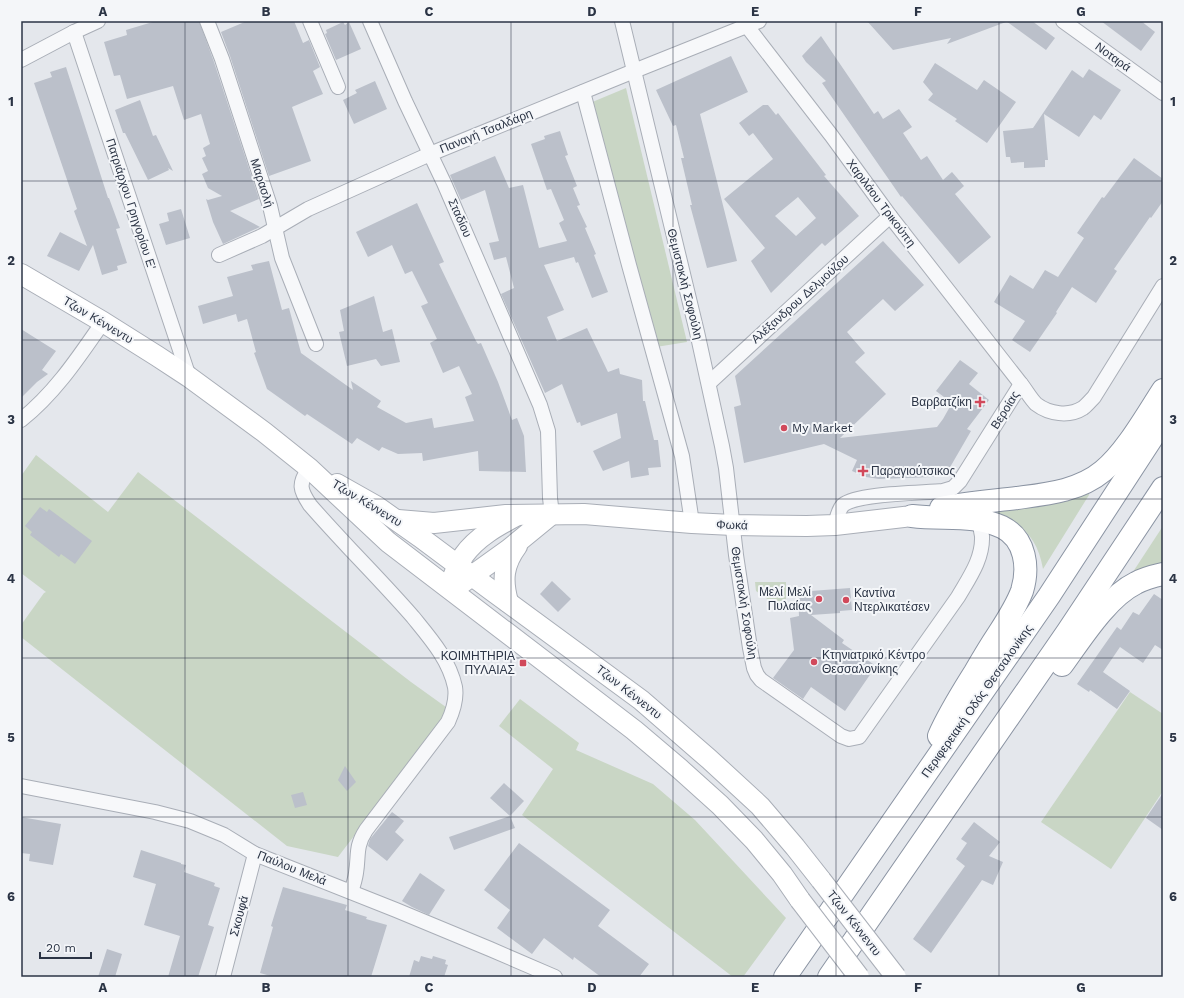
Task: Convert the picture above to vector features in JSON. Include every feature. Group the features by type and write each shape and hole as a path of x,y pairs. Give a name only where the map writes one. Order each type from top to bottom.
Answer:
{"highway":[{"path":"912,516 927,510 1038,495 1077,487 1092,479 1111,464 1124,449 1163,390"},
{"name":"Περιφερειακή Οδός Θεσσαλονίκης","path":"784,977 1053,590 1163,421"},
{"path":"829,977 1060,643 1163,488"},
{"path":"912,516 927,518 966,518 979,520 1003,528 1020,544 1025,558 1023,586 1011,614 949,715 935,744 919,784"},
{"path":"928,835 991,760 1101,614 1122,592 1136,583 1163,574"}],"main road":[{"name":"Τζων Κέννεντυ","path":"21,274 103,322 188,377 264,432 309,468 388,542 634,730 720,805 754,840 782,874 859,977"},
{"name":"Τζων Κέννεντυ","path":"309,468 398,520 641,700 760,806 795,847 896,977"},
{"name":"Φωκά","path":"450,589 465,570 508,550 552,514"},
{"path":"398,520 434,523 496,515 520,515"},
{"name":"Φωκά","path":"465,570 464,555 480,539 498,526 520,515 601,515 692,523 807,526 835,525 912,516"},
{"path":"508,602 504,574 512,553 520,540"}],"street":[{"path":"21,60 98,21"},
{"name":"Μαρασλή","path":"207,21 224,65 270,206 286,270 316,344"},
{"path":"310,21 338,87"},
{"name":"Σταδίου","path":"370,21 405,101 485,274 544,417 548,431 550,498 552,514"},
{"name":"Θεμιστοκλή Σοφούλη","path":"622,21 709,383 722,446 750,648 760,680 841,736 849,739 859,737 958,597 971,576 976,566 981,546 982,536 979,520"},
{"name":"Νοταρά","path":"1063,21 1163,93"},
{"name":"Παναγή Τσαλδάρη","path":"219,255 260,238 308,209 430,154 750,23"},
{"name":"Χαριλάου Τρικούπη","path":"750,23 890,216 1021,384"},
{"name":"Πατριάρχου Γρηγορίου Ε'","path":"74,32 188,377"},
{"path":"583,92 682,456 692,523"},
{"name":"Αλέξανδρου Δελμούζου","path":"709,383 890,216"},
{"name":"Βεροίας","path":"835,525 838,512 844,504 852,500 871,496 943,492 953,488 960,481 1021,384 1036,403 1046,410 1058,414 1072,413 1083,408 1094,397 1163,286"},
{"path":"21,420 56,386 103,322"},
{"path":"309,468 304,475 301,484 303,494 310,505 383,582 426,633 445,661 455,688 454,710 448,722 361,838 358,848 356,875 351,892"},
{"name":"Παύλου Μελά","path":"21,786 154,812 190,821 224,835 255,854 490,948 555,977"},
{"name":"Σκουφά","path":"223,977 255,854"}],"green space":[{"path":"626,88 687,342 656,347 590,103"},
{"path":"36,455 108,512 138,472 411,682 450,710 338,857 287,846 21,637 21,625 46,592 21,573 21,476"},
{"path":"1089,493 1043,569 1036,546 1031,537 1007,518 986,509"},
{"path":"1163,526 1163,568 1127,581"},
{"path":"755,582 786,582 786,612 756,591"},
{"path":"1130,692 1163,714 1163,791 1111,869 1041,822"},
{"path":"520,699 579,743 576,750 653,784 695,820 786,918 743,977 733,977 522,815 553,769 499,726"}],"building":[{"path":"156,21 199,21 259,199 230,211 260,227 223,244 213,222 206,199 208,200 222,196 208,188 202,174 208,171 202,158 206,156 203,148 210,144 201,114 184,120 173,86 127,99 120,75 114,76 104,42 127,35 126,30"},
{"path":"247,21 294,21 303,43 309,40 320,67 313,71 323,94 292,107 311,161 269,176 221,32"},
{"path":"867,21 1006,22 947,44 951,38 893,50"},
{"path":"1006,21 1032,21 1055,38 1046,50"},
{"path":"1101,21 1141,21 1155,32 1141,51"},
{"path":"343,22 345,25 349,22 361,49 336,60 325,34 327,33 326,30"},
{"path":"821,36 874,114 878,111 883,119 899,109 912,127 903,133 921,160 927,156 943,180 952,172 964,186 955,194 991,237 959,264 902,196 901,197 822,83 826,81 806,62 802,56"},
{"path":"731,56 748,92 700,114 737,261 707,268 690,205 692,205 681,158 684,158 676,125 673,126 656,90"},
{"path":"935,63 977,90 984,80 1016,102 987,143 955,121 957,119 928,100 933,94 923,82"},
{"path":"66,67 108,198 120,228 116,229 127,263 117,266 118,270 102,275 93,245 79,271 47,256 60,232 87,246 74,211 77,209 34,83 52,77 50,72"},
{"path":"1089,69 1121,90 1101,120 1094,115 1079,137 1044,114 1048,160 1045,160 1045,167 1024,168 1024,162 1011,163 1010,157 1006,157 1003,131 1033,128 1072,70 1083,78"},
{"path":"375,81 387,109 354,124 343,100 357,93 355,90"},
{"path":"140,100 153,136 156,135 173,171 168,168 169,170 148,180 125,133 123,133 115,110"},
{"path":"763,105 768,105 776,115 778,113 826,175 824,176 859,216 825,246 822,243 771,293 751,261 765,248 724,199 773,159 753,133 749,136 739,123","holes":["798,197 816,218 796,236 775,216"]},
{"path":"560,131 568,155 565,156 577,186 573,188 580,205 577,206 587,227 585,228 596,254 594,255 608,292 592,298 578,262 576,263 574,257 544,265 564,310 547,317 557,341 587,328 608,372 619,368 620,374 642,380 643,401 645,401 654,440 658,440 661,467 648,468 649,475 631,478 629,461 603,471 593,451 621,438 617,413 581,426 580,422 577,423 562,384 545,393 501,294 514,288 506,257 494,260 489,243 499,241 485,190 461,200 450,175 495,156 509,188 523,185 539,248 567,241 559,223 564,220 551,189 547,190 531,144 545,139 544,136"},
{"path":"1134,158 1163,179 1163,201 1114,269 1117,271 1096,303 1072,287 1056,312 1057,313 1030,352 1012,340 1025,321 994,302 1010,275 1033,289 1045,270 1058,277 1084,238 1077,233 1102,197 1104,198"},
{"path":"417,203 444,262 439,264 476,341 478,344 481,343 498,382 512,420 517,418 524,436 526,472 479,471 478,451 423,461 422,453 398,454 382,447 379,451 357,438 352,444 307,414 305,416 267,389 254,353 256,352 247,319 238,322 236,314 203,324 198,306 233,296 227,277 253,270 251,265 269,261 282,310 289,308 301,353 353,390 351,381 381,401 377,407 406,423 432,418 434,428 474,421 465,397 472,394 459,366 443,373 430,343 437,339 421,306 428,303 412,271 405,274 392,245 368,257 356,232"},
{"path":"181,209 190,238 166,245 159,224 169,221 167,213"},
{"path":"883,241 924,285 895,311 883,299 847,332 865,353 855,362 886,394 840,438 937,427 952,403 936,391 960,360 978,373 969,384 989,400 967,429 971,431 949,469 932,477 879,479 866,477 852,471 857,460 824,444 744,463 734,407 741,405 735,376"},
{"path":"374,296 383,332 392,329 400,362 381,366 376,359 347,366 339,332 344,331 340,310"},
{"path":"21,329 56,351 42,370 48,374 37,382 21,398"},
{"path":"40,507 47,512 49,509 92,541 75,564 61,554 59,557 30,535 32,532 25,526"},
{"path":"552,581 571,599 558,612 540,594"},
{"path":"850,588 852,610 840,611 840,613 811,615 844,640 842,643 876,666 845,711 811,687 803,699 773,678 794,650 790,618 799,616 798,592"},
{"path":"1154,594 1163,600 1163,650 1155,645 1143,663 1120,647 1103,672 1130,691 1117,709 1090,690 1089,692 1077,684 1117,627 1121,630 1133,612 1139,615"},
{"path":"345,766 356,782 347,791 338,780"},
{"path":"504,783 524,801 510,816 490,798"},
{"path":"303,792 307,805 295,808 291,795"},
{"path":"1163,793 1163,830 1146,818"},
{"path":"392,812 404,821 395,832 404,840 387,861 368,846 370,839"},
{"path":"510,816 515,828 454,850 449,837"},
{"path":"21,817 61,824 53,865 29,861 30,854 21,853"},
{"path":"974,822 1000,842 989,856 1003,862 993,885 982,880 931,953 913,939 965,866 956,859 967,843 961,839"},
{"path":"519,843 610,910 598,926 649,964 639,977 601,977 574,957 573,960 544,938 532,954 497,928 510,910 484,890"},
{"path":"141,850 186,865 184,872 215,883 214,886 220,888 208,925 214,927 198,977 168,977 180,936 144,925 156,884 133,877"},
{"path":"420,873 445,890 429,915 402,901"},
{"path":"283,887 347,905 345,910 367,917 366,919 387,925 371,977 274,977 260,973 273,927 271,926"},
{"path":"107,949 122,954 115,977 98,977"},
{"path":"421,956 432,959 433,956 446,960 445,964 448,965 444,977 409,977 414,960 419,962"}],"place":[{"name":"Βαρβατζίκη","path":"980,402"},
{"name":"My Market","path":"784,428"},
{"name":"Παραγιούτσικος","path":"863,471"},
{"name":"Μελί Μελί Πυλαίας","path":"819,599"},
{"name":"Καντίνα Ντερλικατέσεν","path":"846,600"},
{"name":"Κτηνιατρικό Κέντρο Θεσσαλονίκης","path":"814,662"},
{"name":"ΚΟΙΜΗΤΗΡΙΑ ΠΥΛΑΙΑΣ","path":"523,663"}]}
